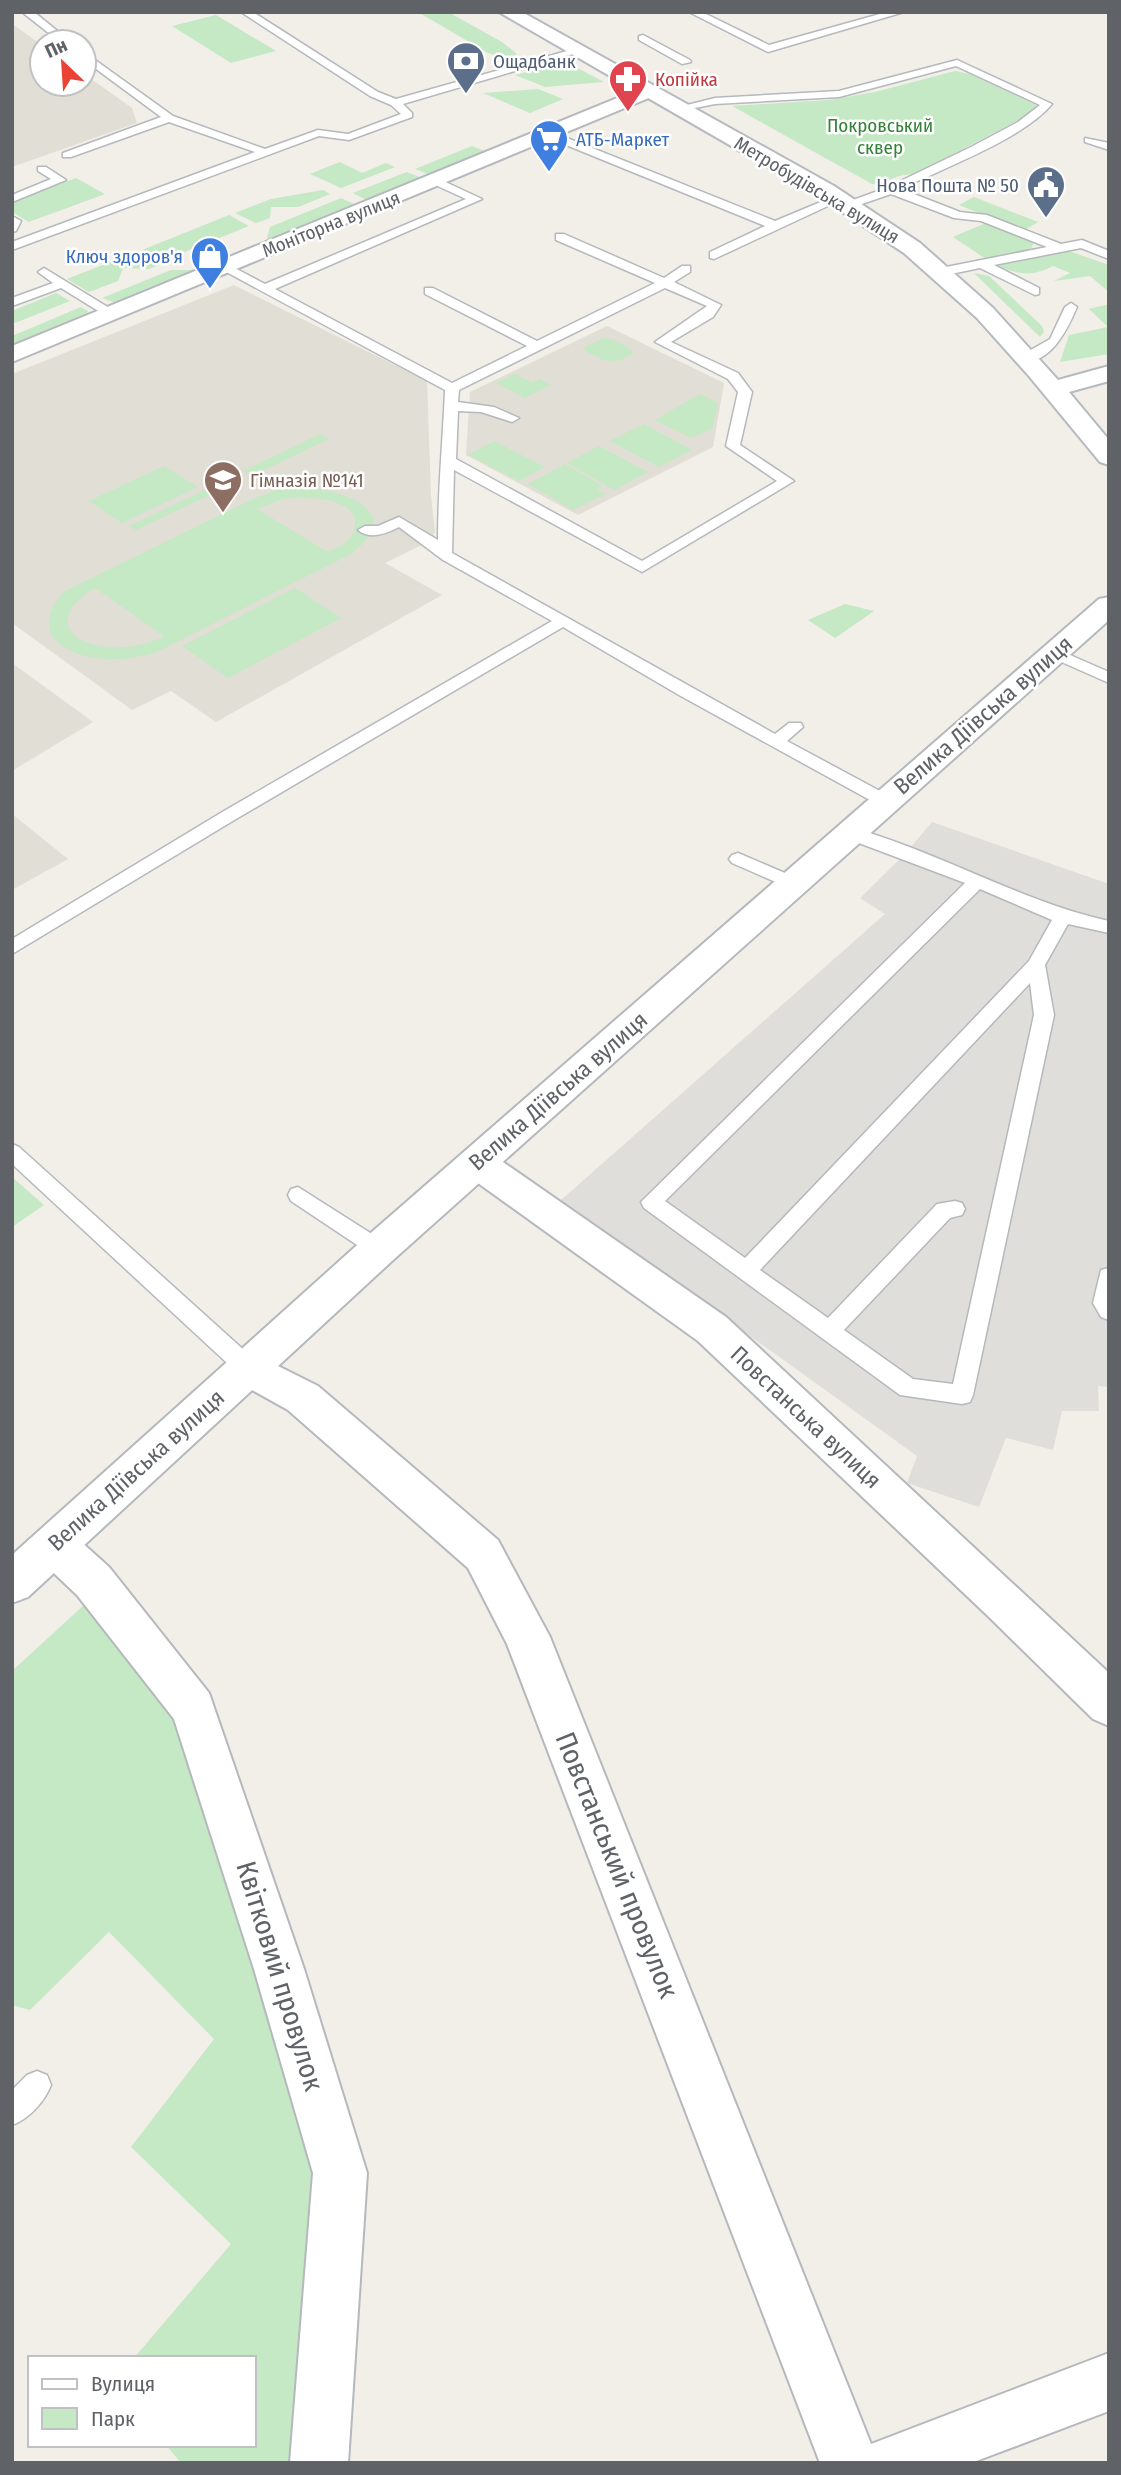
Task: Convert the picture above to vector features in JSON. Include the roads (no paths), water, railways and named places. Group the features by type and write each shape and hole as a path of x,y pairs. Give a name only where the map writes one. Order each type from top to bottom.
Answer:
{"street":[{"name":"Метробудівська вулиця","path":"508,12 844,202 912,248 941,272 1027,358 1109,457"},
{"name":"Моніторна вулиця","path":"12,355 649,91"},
{"path":"1053,389 1109,373"},
{"name":"Велика Діївська вулиця","path":"12,1583 379,1249 1109,605"},
{"name":"Повстанська вулиця","path":"477,1163 712,1329 993,1591 1109,1704"},
{"name":"Повстанський провулок","path":"248,1368 303,1398 483,1554 527,1637 849,2463"},
{"name":"Квітковий провулок","path":"54,1545 93,1581 193,1708 279,1969 340,2173 319,2463"},
{"path":"892,2463 1109,2382"}],"lane":[{"path":"27,12 48,28"},
{"path":"15,252 317,133 349,137 408,115 395,103 374,94 246,12"},
{"path":"695,12 768,49 899,12"},
{"path":"709,36 730,30"},
{"path":"643,38 686,62"},
{"path":"664,50 679,45"},
{"path":"395,103 578,51"},
{"path":"680,108 715,101 839,94 957,63 1047,104 1043,112 890,190 775,225 715,255"},
{"path":"98,65 169,118 264,152"},
{"path":"1011,88 1026,84"},
{"path":"66,155 169,118"},
{"path":"548,134 775,225"},
{"path":"1089,141 1109,147"},
{"path":"12,199 60,180 42,169"},
{"path":"265,289 476,199 435,181"},
{"path":"12,185 27,193"},
{"path":"890,190 910,195 958,215 983,218 1057,247"},
{"path":"12,220 15,221 12,228"},
{"path":"449,461 642,567 787,481 733,446 745,392 733,376 661,342 708,314 715,305 561,237"},
{"path":"941,272 1082,244 1109,255"},
{"path":"982,264 1040,288"},
{"path":"225,268 452,388"},
{"path":"452,388 665,283 686,269"},
{"path":"44,272 113,314"},
{"path":"12,302 62,283"},
{"path":"429,291 537,346"},
{"path":"1027,358 1051,345 1063,311"},
{"path":"445,555 445,480 449,461 449,407 452,388"},
{"path":"449,407 489,409 512,418"},
{"path":"366,530 381,531 399,521 430,541 445,555 775,742 885,801"},
{"path":"12,948 230,815 563,621"},
{"path":"1054,653 1109,678"},
{"path":"775,742 795,727"},
{"path":"849,833 1063,917 1109,927"},
{"path":"738,859 793,883"},
{"path":"977,881 651,1202 908,1388 962,1395 1044,1015 1036,965"},
{"path":"746,1271 1036,965 1063,917"},
{"path":"12,1152 248,1368"},
{"path":"298,1195 379,1249"},
{"path":"829,1331 944,1210 955,1209"},
{"path":"1109,1276 1104,1303 1109,1311"},
{"path":"12,2111 37,2085"}],"place":[{"name":"Ощадбанк","path":"466,95"},
{"name":"Копійка","path":"628,113"},
{"name":"АТБ-Маркет","path":"549,173"},
{"name":"Нова Пошта № 50","path":"1046,219"},
{"name":"Ключ здоров'я","path":"210,290"},
{"name":"Гімназія №141","path":"223,514"}],"park label":[{"name":"Покровський сквер","path":"880,136"}]}
